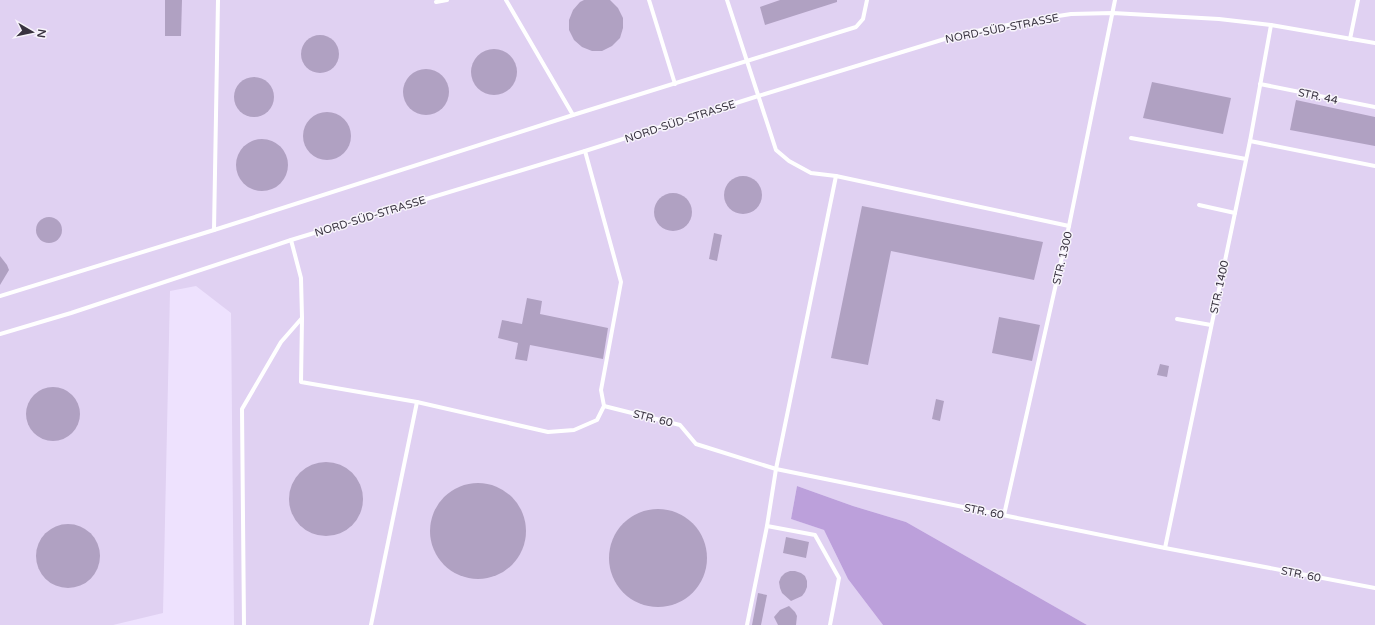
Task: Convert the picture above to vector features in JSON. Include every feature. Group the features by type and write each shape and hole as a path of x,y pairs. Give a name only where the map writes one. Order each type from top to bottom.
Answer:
{"lane":[{"path":"214,230 218,0"},
{"path":"436,2 447,0"},
{"path":"506,0 573,115"},
{"path":"649,0 675,84"},
{"path":"728,0 776,150 789,161 811,173 836,176 1069,226"},
{"path":"0,296 856,27 863,19 867,0"},
{"name":"STR. 1300","path":"1004,515 1069,226 1115,0"},
{"path":"1350,39 1358,0"},
{"name":"NORD-SÜD-STRASSE","path":"0,334 290,240 585,151 961,34 1071,14 1112,13 1219,19 1271,25 1375,43"},
{"name":"STR. 1400","path":"1165,548 1250,141 1271,25"},
{"name":"STR. 44","path":"1260,84 1375,107"},
{"path":"1131,138 1246,159"},
{"path":"1250,141 1375,166"},
{"path":"290,240 301,278 301,382 417,402 548,432 574,430 598,420 604,406 601,390 621,282 585,151"},
{"path":"747,625 767,526 776,469 836,176"},
{"path":"1199,205 1235,213"},
{"path":"244,625 242,409 281,342 302,318"},
{"path":"1177,319 1212,325"},
{"path":"371,625 417,402"},
{"name":"STR. 60","path":"604,406 680,425 696,444 776,469 1165,548 1375,588"},
{"path":"767,526 815,534 839,578 830,625"}],"shaded area":[{"path":"0,0 1375,0 1375,625 1087,625 906,522 853,506 797,486 791,519 824,530 848,579 883,625 234,625 231,313 196,286 170,291 163,613 113,625 0,625"},
{"path":"797,486 853,506 906,522 1087,625 883,625 848,579 824,530 791,519"}],"building":[{"path":"165,0 182,0 181,36 165,36"},
{"path":"584,0 610,0 618,8 623,18 623,28 620,38 612,46 602,51 592,51 582,47 574,40 569,30 569,20 573,10 580,2"},
{"path":"780,0 837,0 837,2 765,25 760,7"},
{"path":"320,35 330,38 336,44 339,54 336,64 330,70 320,73 310,70 304,64 301,54 304,44 310,38"},
{"path":"494,49 507,53 513,59 517,72 513,85 507,91 494,95 481,91 475,85 471,72 475,59 481,53"},
{"path":"426,69 439,73 445,79 449,92 445,105 439,111 426,115 413,111 407,105 403,92 407,79 413,73"},
{"path":"254,77 268,83 274,97 268,111 254,117 240,111 234,97 240,83"},
{"path":"1152,82 1231,98 1223,134 1143,118"},
{"path":"1296,100 1375,117 1375,146 1290,130"},
{"path":"327,112 336,114 344,119 349,127 351,136 349,145 344,153 336,158 327,160 318,158 310,153 305,145 303,136 305,127 310,119 318,114"},
{"path":"262,139 272,141 280,147 286,155 288,165 286,175 280,183 272,189 262,191 252,189 244,183 238,175 236,165 238,155 244,147 252,141"},
{"path":"743,176 753,179 759,185 762,195 759,205 753,211 743,214 733,211 727,205 724,195 727,185 733,179"},
{"path":"669,193 677,193 687,198 691,205 691,219 687,226 677,231 669,231 659,226 657,223 654,216 654,208 659,198 662,196"},
{"path":"862,206 1043,242 1034,280 891,251 868,365 831,358"},
{"path":"49,217 58,221 62,230 58,239 49,243 40,239 36,230 40,221"},
{"path":"714,233 722,235 717,261 709,259"},
{"path":"0,256 9,270 0,285"},
{"path":"527,298 542,301 540,314 608,328 603,359 530,345 527,361 515,359 518,343 498,338 502,320 522,324"},
{"path":"999,317 1040,325 1032,361 992,353"},
{"path":"1160,364 1169,366 1167,377 1157,375"},
{"path":"48,387 58,387 68,391 76,399 80,409 80,419 76,429 68,437 58,441 48,441 38,437 30,429 26,419 26,409 30,399 38,391"},
{"path":"936,399 944,401 940,421 932,419"},
{"path":"326,462 340,465 352,473 360,485 363,499 360,513 352,525 340,533 326,536 312,533 300,525 292,513 289,499 292,485 300,473 312,465"},
{"path":"478,483 496,487 505,491 512,497 518,504 522,513 526,531 522,549 518,558 512,565 505,571 496,575 478,579 460,575 451,571 444,565 438,558 434,549 430,531 434,513 438,504 444,497 451,491 460,487"},
{"path":"658,509 677,513 693,523 703,539 707,558 703,577 693,593 677,603 658,607 639,603 623,593 613,577 609,558 613,539 623,523 639,513"},
{"path":"62,524 74,524 91,533 98,544 100,556 98,568 91,579 74,588 62,588 50,583 41,574 36,562 36,550 41,538 50,529"},
{"path":"786,537 809,542 806,558 783,553"},
{"path":"790,571 801,573 805,576 807,581 807,587 802,596 791,601 782,593 779,582 785,573"},
{"path":"758,593 767,595 761,625 752,625"},
{"path":"789,606 797,616 796,625 778,625 774,617 780,610"}]}
